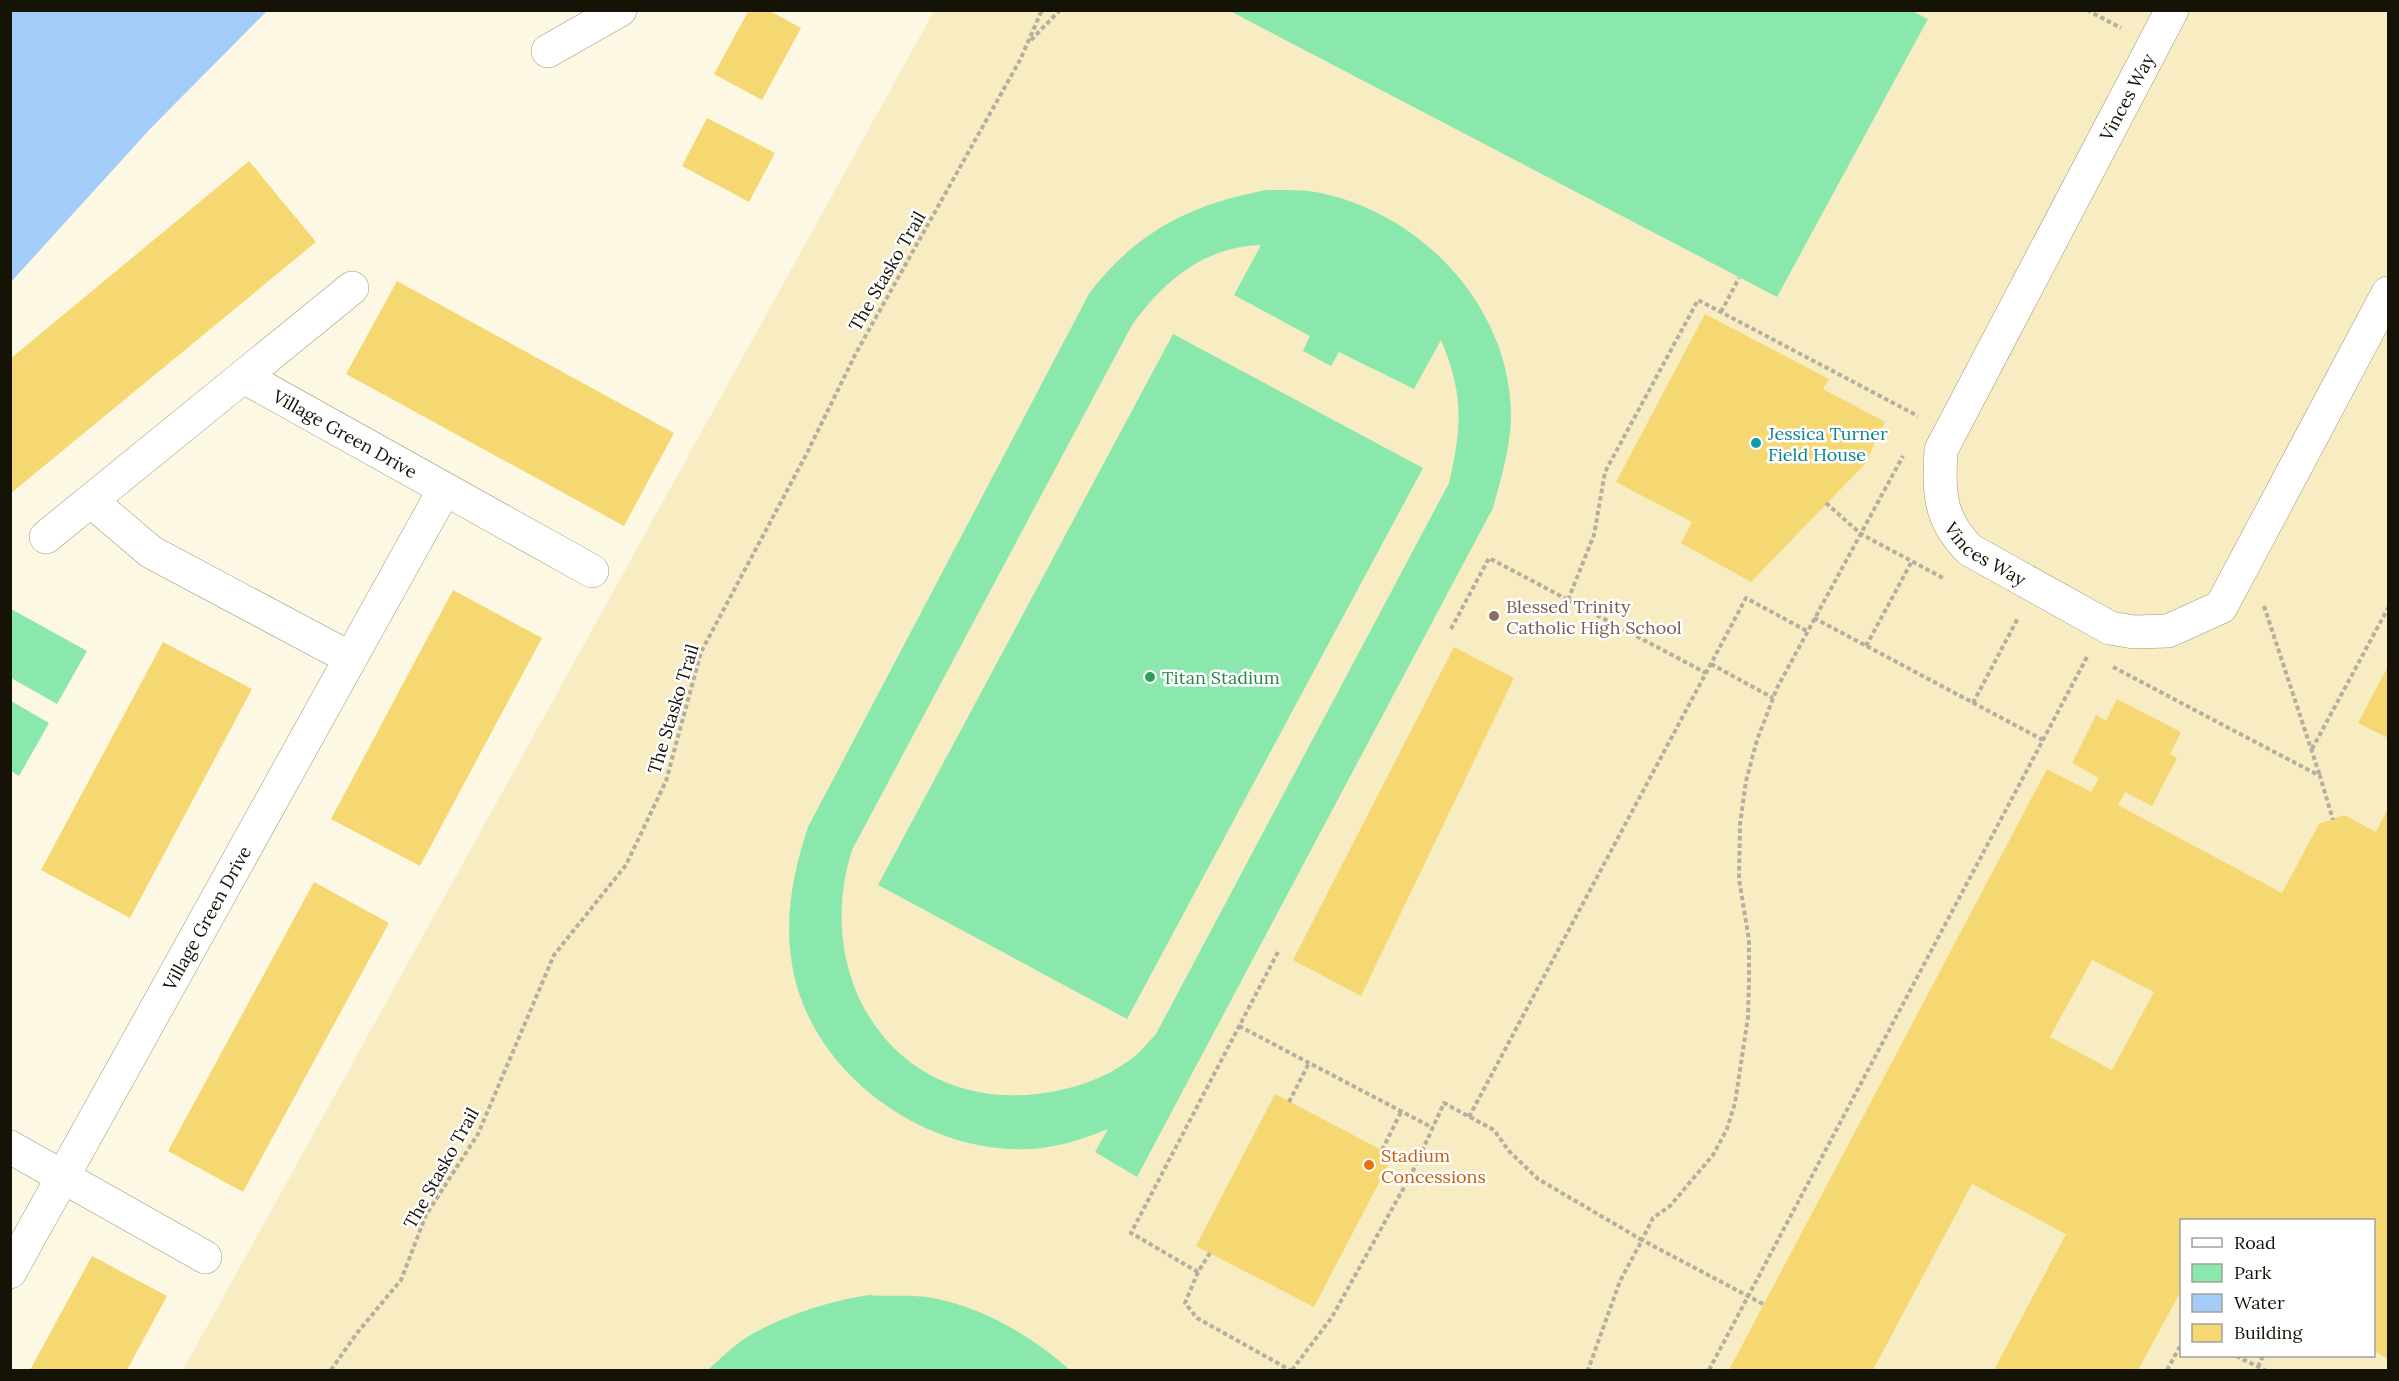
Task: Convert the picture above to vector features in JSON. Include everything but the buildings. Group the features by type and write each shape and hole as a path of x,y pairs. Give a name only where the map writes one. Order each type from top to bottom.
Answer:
{"street":[{"path":"548,51 620,10"},
{"name":"Vinces Way","path":"2172,10 1941,450 1939,493 1953,533 1970,550 2110,628 2134,632 2168,631 2221,607 2388,293"},
{"path":"46,537 352,288"},
{"name":"Village Green Drive","path":"244,377 444,490 592,570"},
{"name":"Village Green Drive","path":"10,1272 444,490"},
{"path":"91,501 151,552 350,658"},
{"path":"10,1147 205,1257"}],"path":[{"name":"The Stasko Trail","path":"331,1371 357,1333 401,1280 426,1215 478,1134 554,955 626,865 666,781 701,652 806,455 856,353 1028,43 1042,10"},
{"name":"The Stasko Trail","path":"1028,43 1060,10"},
{"path":"2088,10 2129,32"},
{"path":"1721,312 1739,278"},
{"path":"1568,600 1593,535 1605,472 1698,300 1923,418"},
{"path":"1588,1371 1620,1281 1653,1218 1670,1206 1713,1155 1727,1129 1735,1103 1748,1017 1749,940 1739,879 1740,824 1746,780 1757,740 1773,698 1906,450"},
{"path":"1826,503 1861,534 1948,580 1943,570"},
{"path":"1451,628 1489,558 1706,674"},
{"path":"1866,646 1912,561"},
{"path":"2260,596 2333,820"},
{"path":"1469,1117 1746,598 1807,631"},
{"path":"2312,750 2388,608"},
{"path":"2009,612 2029,622"},
{"path":"1973,703 2019,617"},
{"path":"1814,618 2043,740"},
{"path":"2079,649 2099,659"},
{"path":"1709,1371 2089,654"},
{"path":"1711,664 1773,698"},
{"path":"2110,665 2320,776"},
{"path":"1198,1272 1131,1233 1278,952"},
{"path":"1239,1026 1432,1128"},
{"path":"1289,1102 1309,1063"},
{"path":"1210,1253 1198,1272 1185,1303 1197,1318 1291,1371 1332,1317 1412,1173 1444,1103 1494,1130 1509,1151 1538,1179 1642,1240 1763,1304"},
{"path":"1382,1150 1401,1112"},
{"path":"2167,1371 2180,1345"},
{"path":"2238,1357 2265,1371"},
{"path":"2258,1367 2263,1357"}],"shaded area":[{"name":"Blessed Trinity Catholic High School","path":"934,11 2388,11 2388,1370 183,1370"}],"green space":[{"path":"1230,11 1912,11 1928,19 1777,297"},
{"path":"1266,190 1306,191 1329,195 1366,207 1400,226 1431,249 1458,276 1480,308 1497,342 1508,380 1511,419 1509,441 1493,508 1137,1177 1095,1152 1108,1129 1050,1147 1029,1149 988,1147 948,1137 909,1120 874,1096 843,1068 818,1035 800,997 789,941 790,908 795,875 808,827 1090,292 1127,252 1147,236 1190,213 1239,196","holes":["1261,245 1234,295 1310,336 1303,351 1331,366 1339,352 1414,389 1441,340 1454,377 1458,411 1456,445 1449,483 1156,1034 1137,1054 1119,1067 1086,1083 1062,1090 1037,1094 987,1093 942,1081 905,1058 876,1027 855,989 844,945 842,898 852,850 1132,325 1158,294 1187,269 1221,252"]},
{"name":"Titan Stadium","path":"1173,334 1423,468 1127,1019 878,885"},
{"path":"11,609 87,651 57,704 11,678"},
{"path":"11,701 49,723 19,776 11,771"},
{"path":"869,1295 925,1297 971,1309 1023,1335 1070,1370 708,1370 742,1341 775,1322 822,1305"}],"water":[{"path":"11,10 267,11 151,128 11,282"}],"place":[{"name":"Jessica Turner Field House","path":"1756,443"},
{"name":"Blessed Trinity Catholic High School","path":"1494,616"},
{"name":"Titan Stadium","path":"1150,677"},
{"name":"Stadium Concessions","path":"1369,1165"}]}
